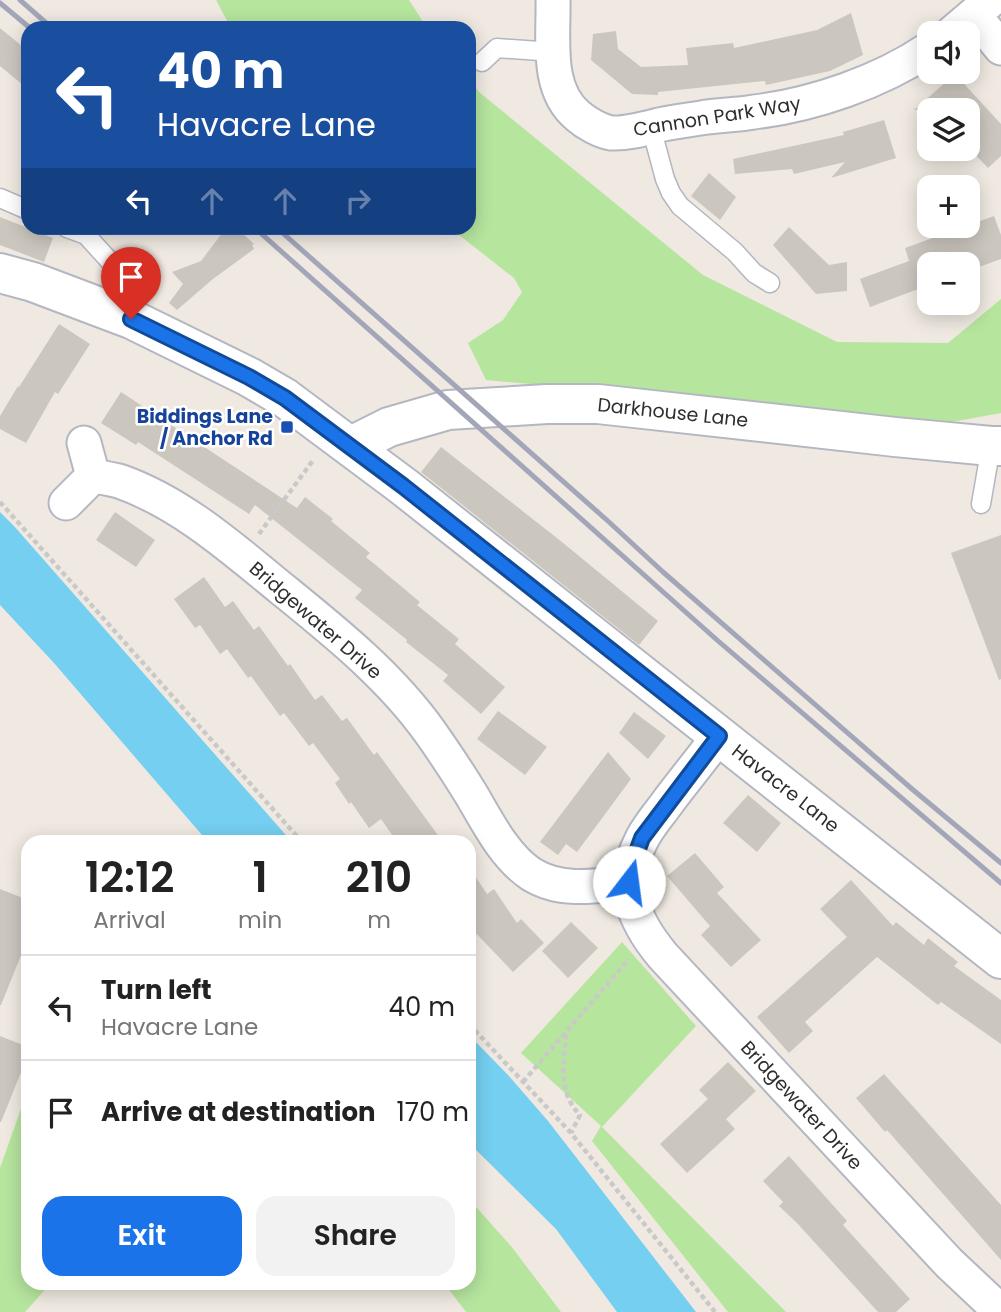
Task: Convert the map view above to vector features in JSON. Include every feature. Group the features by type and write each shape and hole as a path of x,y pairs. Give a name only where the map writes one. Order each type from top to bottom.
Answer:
{"street":[{"name":"Cannon Park Way","path":"553,0 557,87 577,116 610,133 791,106 840,92 917,55"},
{"path":"972,16 1001,48"},
{"name":"Havacre Lane","path":"0,273 33,282 131,319 249,377 285,398 342,439 1001,959"},
{"name":"Darkhouse Lane","path":"342,439 448,410 598,404 996,446"},
{"path":"66,503 93,476 84,443"},
{"name":"Bridgewater Drive","path":"93,476 141,490 173,507 242,556 348,644 424,723 450,759 499,839 513,858 530,874 549,883 581,888 629,882"},
{"name":"Bridgewater Drive","path":"719,736 642,838 629,882 637,918 648,937 673,967 940,1254 1001,1312"}],"lane":[{"path":"482,62 497,48 554,52"},
{"path":"651,127 665,179 680,206 735,252 754,273 770,283"},
{"path":"0,198 21,207"},
{"path":"86,235 126,279 132,301 131,319"},
{"path":"981,504 996,446"}],"path":[{"path":"242,556 342,439"},
{"path":"0,502 296,835"},
{"path":"523,1082 648,937"},
{"path":"476,1032 571,1133 715,1312"},
{"path":"566,1033 563,1083 572,1107 580,1115 571,1133"}],"green space":[{"path":"216,0 409,0 422,21 227,21"},
{"path":"476,88 703,275 837,342 948,343 1001,299 1001,413 952,422 486,380 468,343 503,320 522,292 514,278 459,235 476,235"},
{"path":"622,942 696,1026 602,1127 786,1312 728,1312 592,1141 601,1126 521,1053"},
{"path":"21,1109 21,1290 45,1290 25,1312 0,1312 0,1168"},
{"path":"476,1207 511,1246 561,1312 466,1312 449,1290 476,1290"}],"water":[{"path":"0,512 286,835 202,835 54,663 0,605"},
{"path":"476,1042 548,1121 696,1312 617,1312 556,1229 476,1150"}],"building":[{"path":"851,13 863,55 830,71 766,85 765,81 658,92 658,95 632,94 591,60 593,34 616,31 618,49 641,67 688,65 686,48 733,43 734,48 817,30"},
{"path":"0,28 21,45 21,83 0,66"},
{"path":"944,84 964,84 977,98 928,98"},
{"path":"980,101 1001,124 1001,156 988,168 980,160"},
{"path":"884,120 896,158 831,178 845,162 794,174 792,169 735,174 733,159 844,135 843,132"},
{"path":"709,173 736,197 720,220 691,196"},
{"path":"994,216 1001,235 1001,259 980,267 980,252 917,252 917,289 870,307 860,279 909,261 905,248 933,238 980,238 980,221"},
{"path":"0,217 21,225 21,235 45,235 53,238 44,262 0,245"},
{"path":"789,227 829,265 847,262 847,291 816,294 773,245"},
{"path":"221,235 244,235 254,244 254,249 177,310 169,303 183,284 172,272 201,261"},
{"path":"59,324 90,344 58,394 55,392 26,443 0,429 0,416"},
{"path":"121,392 297,508 305,497 370,553 366,557 420,602 417,605 459,639 455,644 505,687 481,714 443,681 448,675 355,598 362,590 255,505 249,514 138,442 136,445 101,423"},
{"path":"441,447 658,621 639,645 421,472"},
{"path":"115,512 155,540 136,567 96,540"},
{"path":"1001,535 1001,679 999,680 951,553"},
{"path":"204,577 225,607 233,601 254,630 259,626 315,700 322,695 342,721 347,718 374,755 377,752 438,835 392,835 381,819 369,828 335,783 340,779 313,743 309,746 284,713 280,716 227,649 220,654 200,625 195,628 174,599"},
{"path":"498,711 547,747 525,775 477,739"},
{"path":"634,712 666,736 648,759 619,733"},
{"path":"608,752 631,779 577,852 566,844 558,855 540,842"},
{"path":"748,795 781,823 757,852 723,823"},
{"path":"695,853 724,887 717,893 761,940 731,967 701,935 710,926 667,876"},
{"path":"476,878 487,894 494,889 517,923 521,919 544,943 513,972 476,933"},
{"path":"851,880 893,926 896,922 924,945 928,938 958,962 954,966 1001,1000 1001,1044 941,1002 938,1005 877,957 805,1022 813,1031 789,1053 757,1017 847,937 820,909"},
{"path":"0,889 21,897 21,955 0,1005"},
{"path":"571,922 598,948 568,978 542,951"},
{"path":"0,1036 21,1044 21,1072 0,1122"},
{"path":"728,1062 756,1091 726,1119 735,1129 687,1173 660,1144 708,1099 699,1090"},
{"path":"884,1074 1001,1205 1001,1260 856,1098"},
{"path":"789,1156 847,1221 843,1225 910,1299 896,1312 878,1312 779,1206 783,1202 763,1181"}],"railway":[{"path":"20,0 44,21"},
{"path":"0,3 22,21"},
{"path":"263,235 717,640 1001,883"},
{"path":"285,235 663,572 1001,863"}],"place":[{"name":"Biddings Lane / Anchor Rd","path":"287,427"}],"route":[{"path":"131,319 249,377 285,398 403,486 719,736 642,838 629,882"}]}
